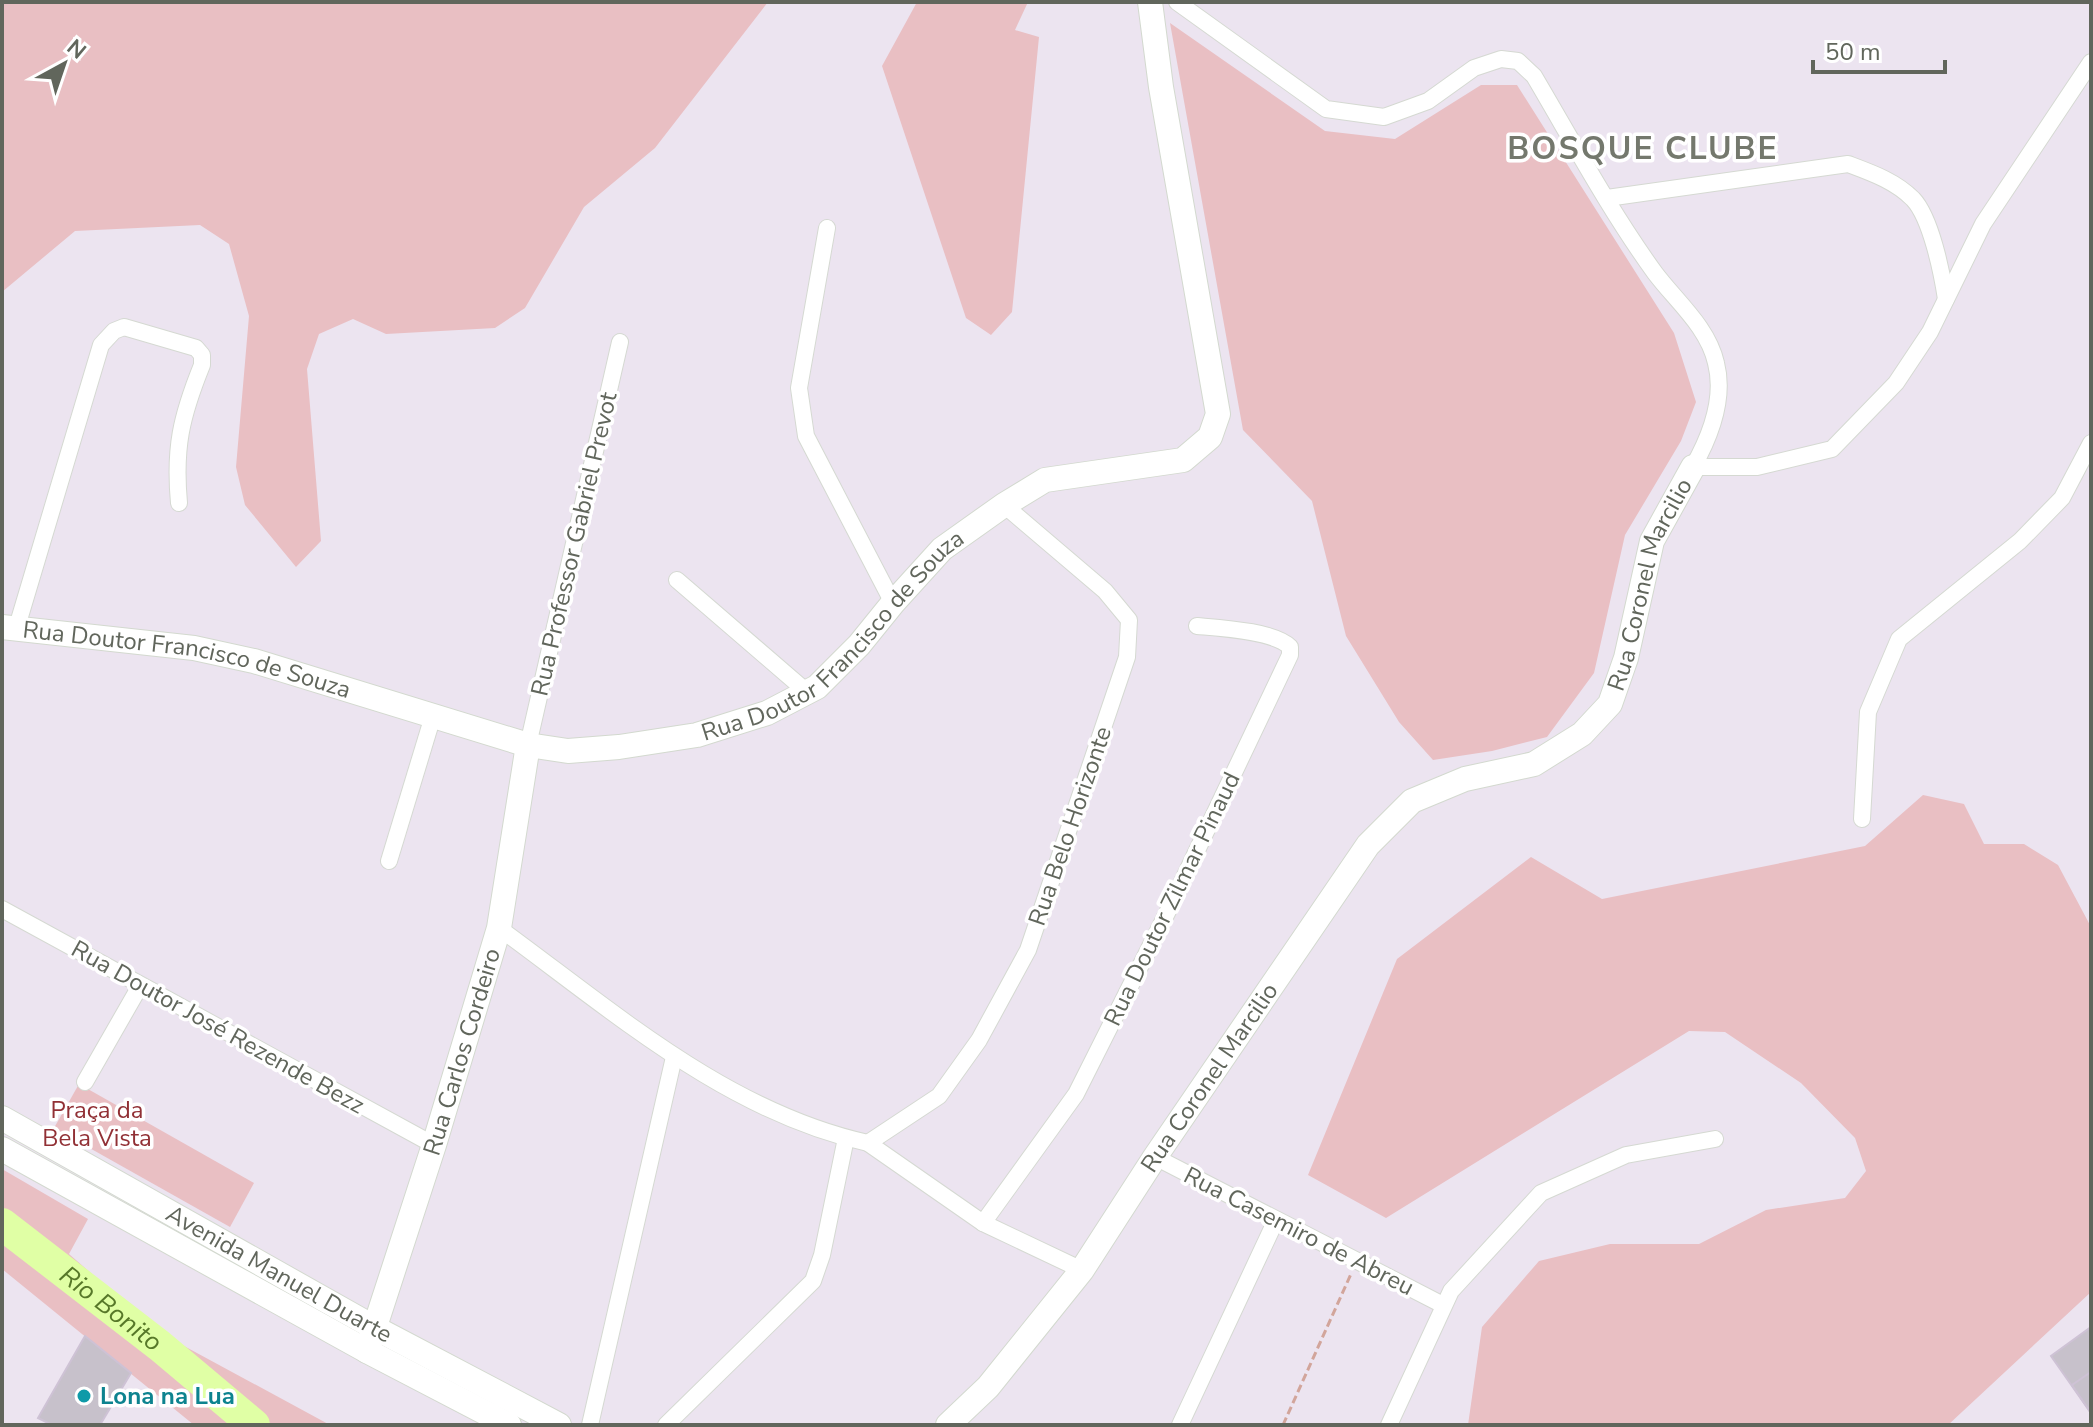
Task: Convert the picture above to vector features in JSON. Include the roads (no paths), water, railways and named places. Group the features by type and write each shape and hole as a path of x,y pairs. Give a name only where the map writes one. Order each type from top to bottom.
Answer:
{"street":[{"name":"Rua Doutor Francisco de Souza","path":"9,628 209,651 254,661 528,745 568,751 697,735 767,713 817,687 859,645 942,549 1004,505 1045,480 1183,460 1210,437 1218,414 1161,87 1150,2"},
{"name":"Rua Coronel Marcilio","path":"948,1425 988,1387 1082,1270 1155,1157 1360,857 1379,834 1412,801 1465,779 1534,764 1582,734 1610,704 1626,658 1652,541 1702,451 1718,404 1717,363 1703,332 1655,272 1534,76 1518,61 1501,59 1474,68 1428,101 1384,117 1326,109 1177,2"},
{"path":"1693,467 1757,467 1832,449 1896,383 1930,332 1983,224 2091,62"},
{"path":"1607,198 1848,164 1885,178 1915,201 1938,254 1946,299"},
{"path":"827,228 799,388 806,436 893,603"},
{"path":"9,628 101,345 114,331 124,327 196,348 202,355 202,365 181,422 176,468 179,503"},
{"name":"Rua Professor Gabriel Prevot","path":"528,745 620,342"},
{"path":"1862,819 1868,712 1899,639 2020,541 2062,498 2091,443"},
{"name":"Rua Belo Horizonte","path":"868,1143 939,1096 979,1040 1028,950 1127,657 1129,620 1105,591 1004,505"},
{"path":"677,580 807,692"},
{"name":"Rua Doutor Zilmar Pinaud","path":"983,1223 1076,1094 1171,905 1290,655 1286,642 1197,626"},
{"path":"389,861 433,716"},
{"name":"Rua Carlos Cordeiro","path":"371,1339 434,1145 499,928 528,745"},
{"name":"Rua Doutor José Rezende Bezz","path":"2,909 434,1145"},
{"path":"499,928 674,1057 760,1105 846,1138 868,1143 983,1223 1082,1270"},
{"path":"85,1082 140,986"},
{"path":"590,1425 674,1057"},
{"name":"Avenida Manuel Duarte","path":"2,1118 509,1425"},
{"path":"666,1425 813,1281 822,1255 846,1138"},
{"path":"1389,1425 1451,1291 1541,1193 1626,1155 1715,1139"},
{"name":"Avenida Manuel Duarte","path":"2,1149 371,1339 559,1425"},
{"name":"Rua Casemiro de Abreu","path":"1155,1157 1443,1305"},
{"path":"1180,1425 1276,1220"}],"waterway":[{"name":"Rio Bonito","path":"2,1224 160,1346 254,1425"}],"place":[{"name":"Lona na Lua","path":"84,1396"}],"district":[{"name":"BOSQUE CLUBE","path":"1643,148"}],"park label":[{"name":"Praça da Bela Vista","path":"97,1124"}]}
